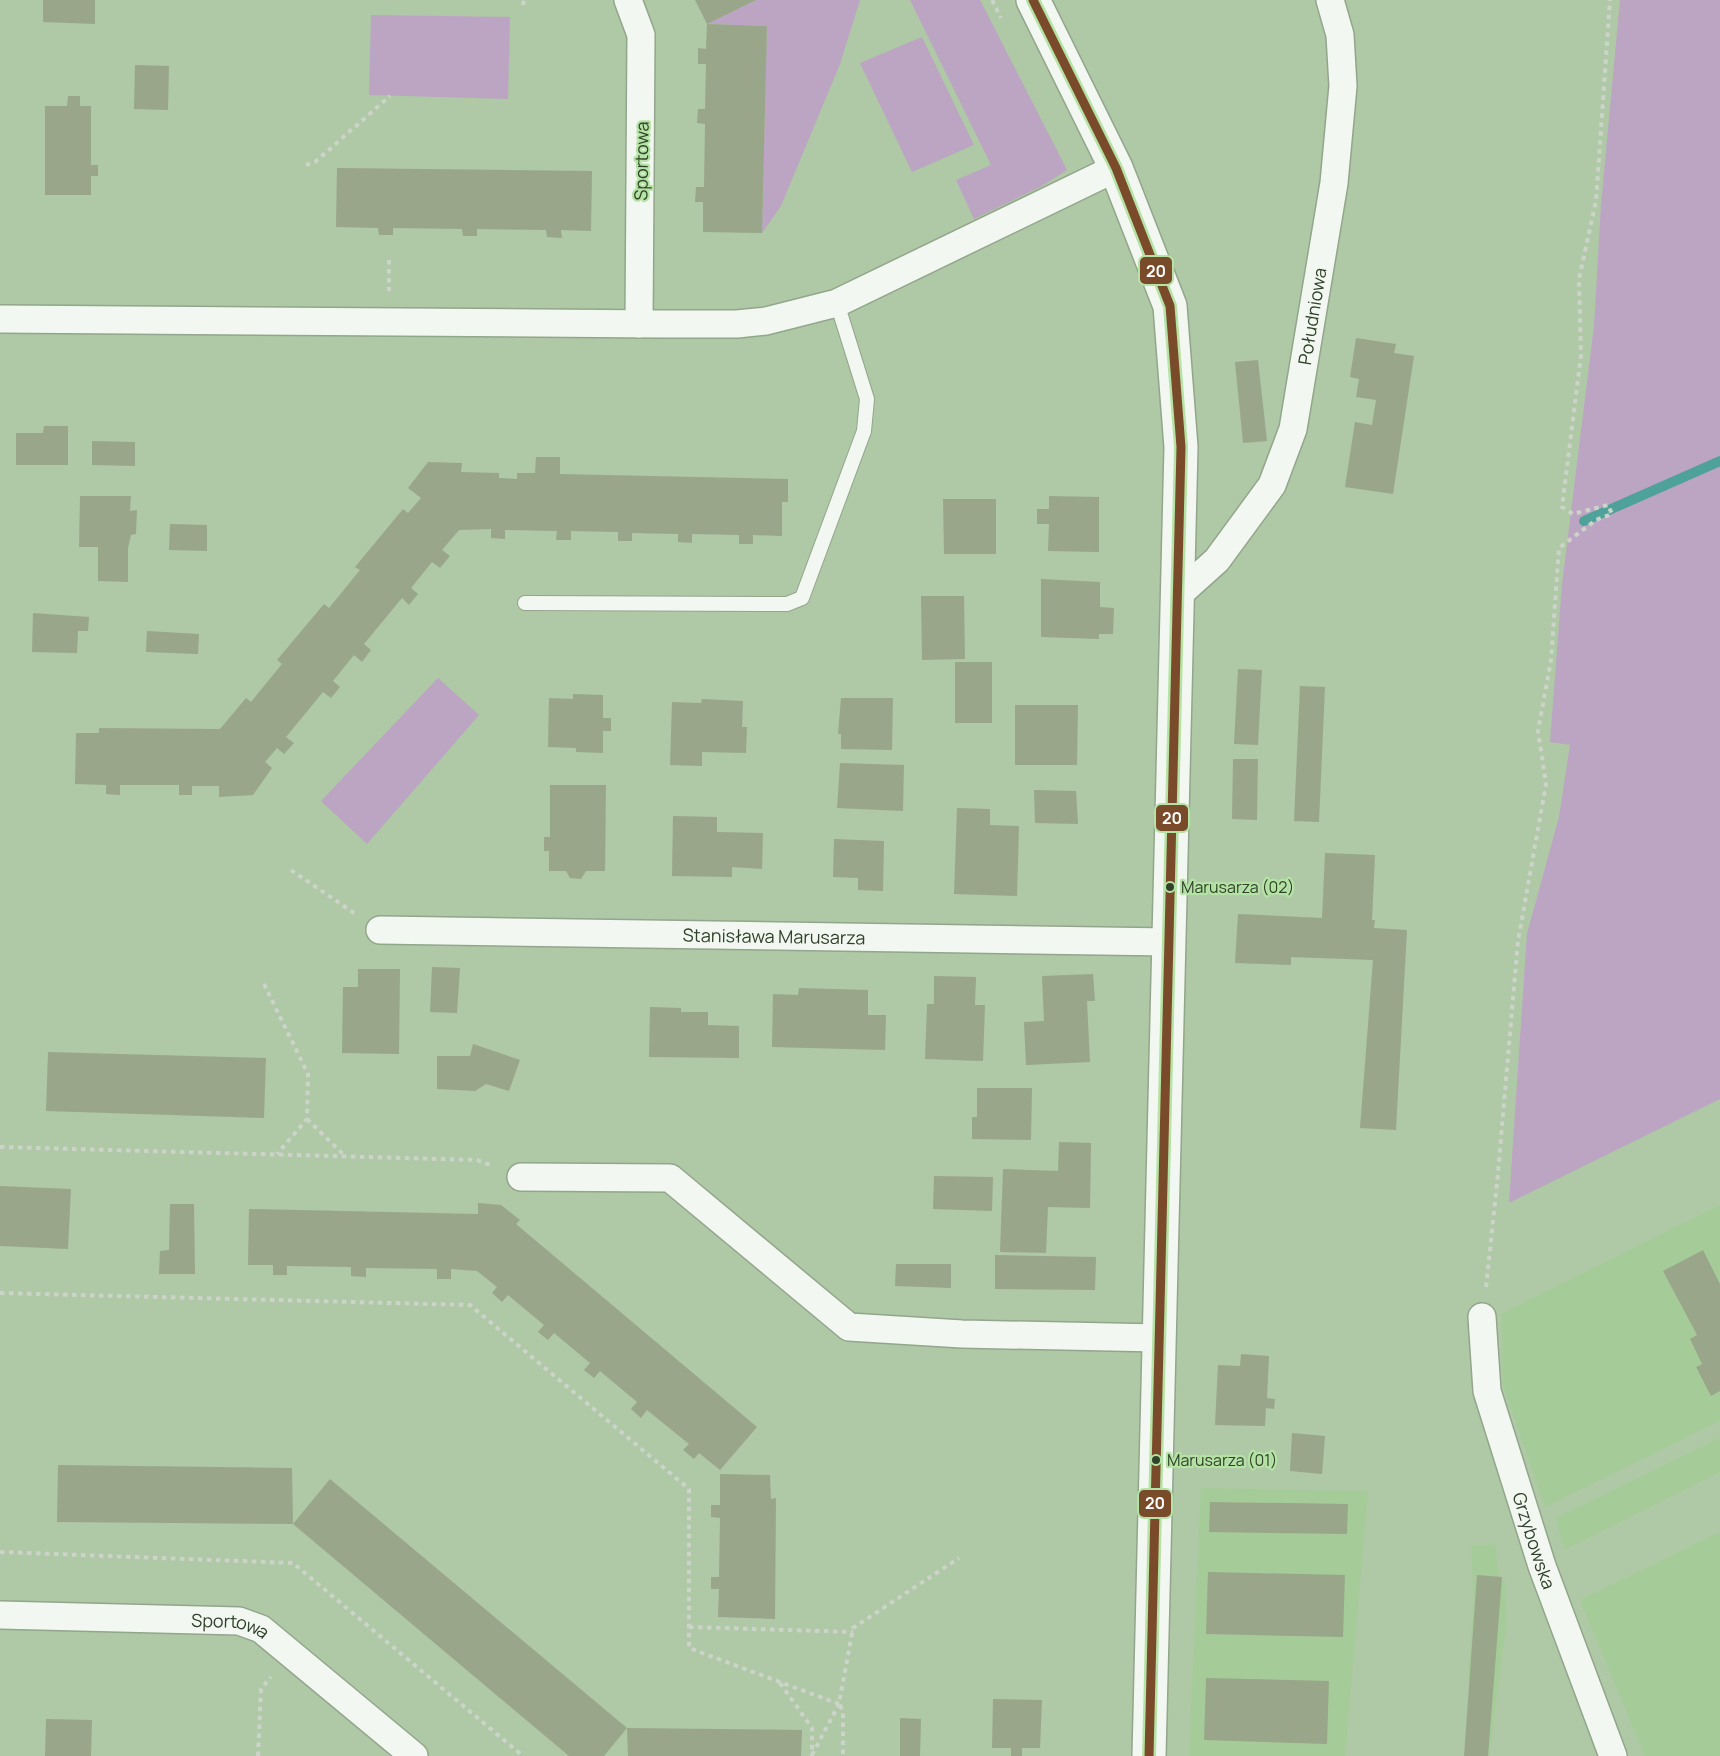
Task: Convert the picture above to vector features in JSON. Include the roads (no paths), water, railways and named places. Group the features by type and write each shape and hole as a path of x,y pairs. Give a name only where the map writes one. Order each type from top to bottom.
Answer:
{"street":[{"name":"Sportowa","path":"628,0 641,35 639,324"},
{"path":"1033,0 1116,168 1170,306 1181,447 1149,1756"},
{"name":"Południowa","path":"1177,596 1217,560 1272,484 1293,429 1334,183 1343,86 1340,35 1330,0"},
{"path":"0,319 639,324 737,324 766,321 837,303 1116,168"},
{"name":"Stanisława Marusarza","path":"380,930 1168,942"},
{"path":"521,1176 670,1178 849,1327 962,1334 1159,1338"},
{"name":"Grzybowska","path":"1482,1317 1487,1391 1542,1566 1614,1756"},
{"name":"Sportowa","path":"0,1615 239,1621 261,1629 414,1756"}],"lane":[{"path":"525,603 787,604 802,598 864,431 867,399 837,303"}],"waterway":[{"path":"1584,521 1720,461"}],"place":[{"name":"Marusarza (02)","path":"1170,887"},
{"name":"Marusarza (01)","path":"1156,1460"}]}
